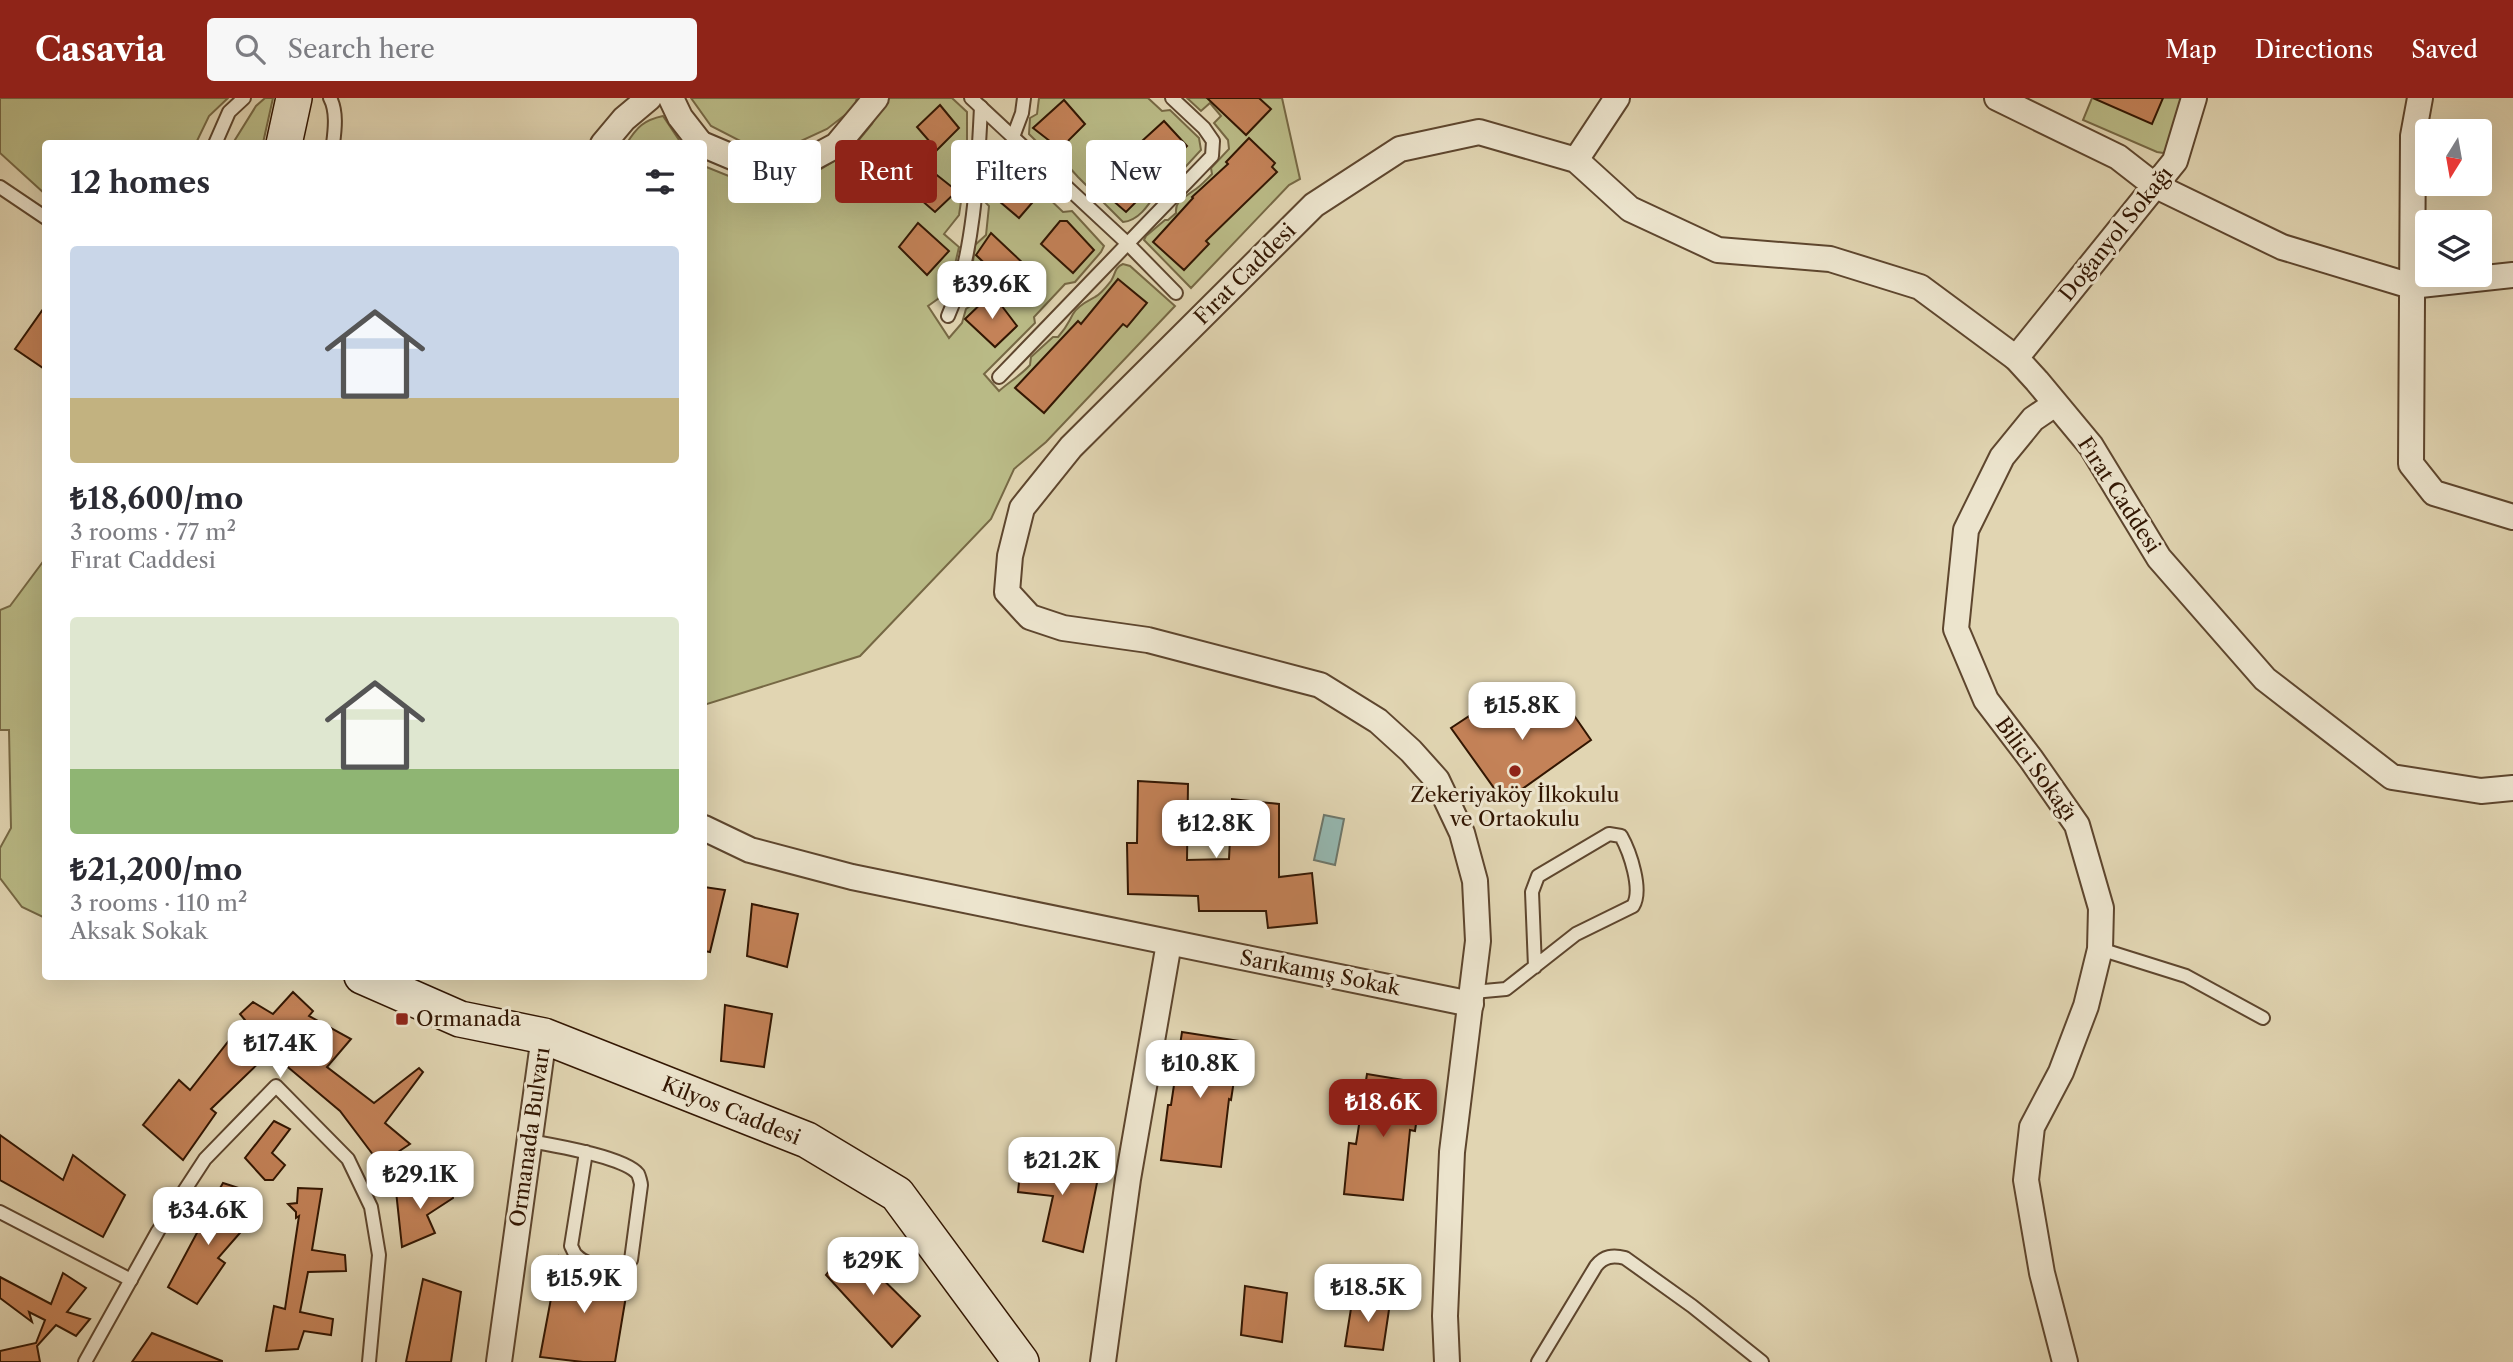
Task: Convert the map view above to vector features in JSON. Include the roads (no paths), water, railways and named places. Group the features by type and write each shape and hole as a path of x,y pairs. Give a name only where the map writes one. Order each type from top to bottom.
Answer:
{"street":[{"path":"285,140 294,98"},
{"path":"606,140 624,119 649,98"},
{"path":"671,98 680,117 699,140"},
{"path":"707,146 749,164 796,167 837,145 876,98"},
{"path":"1576,160 1617,98"},
{"path":"1997,98 2118,157 2154,185 2282,247 2411,286 2513,275"},
{"name":"Doğanyol Sokağı","path":"2016,358 2175,161 2194,98"},
{"path":"2420,98 2413,136 2411,464 2434,493 2513,517"},
{"name":"Fırat Caddesi","path":"1447,1362 1444,1316 1452,1152 1478,941 1475,881 1462,833 1437,780 1411,751 1378,721 1320,685 1149,640 1063,628 1030,617 1007,592 1010,556 1023,508 1071,447 1314,205 1400,149 1479,132 1576,160 1630,209 1718,250 1830,258 1920,287 2016,358 2037,381 2091,446 2159,558 2265,679 2392,777 2481,791 2513,788"},
{"name":"Bilici Sokağı","path":"2055,404 2033,419 2002,457 1966,530 1956,629 1986,700 2077,825 2101,908 2100,949 2086,1006 2061,1072 2032,1127 2026,1180 2042,1273 2065,1362"},
{"name":"Sarıkamış Sokak","path":"707,829 750,850 852,877 1169,943 1472,998"},
{"path":"1104,1362 1128,1179 1169,943"},
{"name":"Kilyos Caddesi","path":"371,980 460,1019 544,1036 807,1140 897,1194 1021,1362"},
{"name":"Ormanada Bulvarı","path":"499,1362 544,1036"}],"lane":[{"path":"217,140 229,112 244,98"},
{"path":"330,98 333,104 334,140"},
{"path":"1013,137 1022,113 1024,98"},
{"path":"999,377 1212,156 1213,141 1209,135 1172,98"},
{"path":"976,102 1127,243 1176,293"},
{"path":"948,316 959,293 972,212 976,102"},
{"path":"0,187 42,215"},
{"path":"1472,998 1506,989 1535,967 1576,934 1633,906 1638,890 1626,845 1620,836 1609,834 1538,876 1532,892 1535,967"},
{"path":"2100,949 2186,976 2263,1018"},
{"path":"85,1362 158,1230 205,1159 276,1086 348,1159 371,1208 379,1255 369,1362"},
{"path":"530,1141 586,1152 630,1168 639,1175 641,1185 631,1260 626,1266 616,1268 587,1263 577,1257 572,1246 586,1152"},
{"path":"0,1212 131,1280"},
{"path":"1538,1362 1595,1266 1604,1258 1617,1256 1632,1263 1692,1306 1762,1362"}],"water":[{"path":"1324,815 1344,819 1335,865 1314,860"}],"place":[{"name":"Zekeriyaköy İlkokulu ve Ortaokulu","path":"1515,771"},
{"name":"Ormanada","path":"402,1019"}]}
